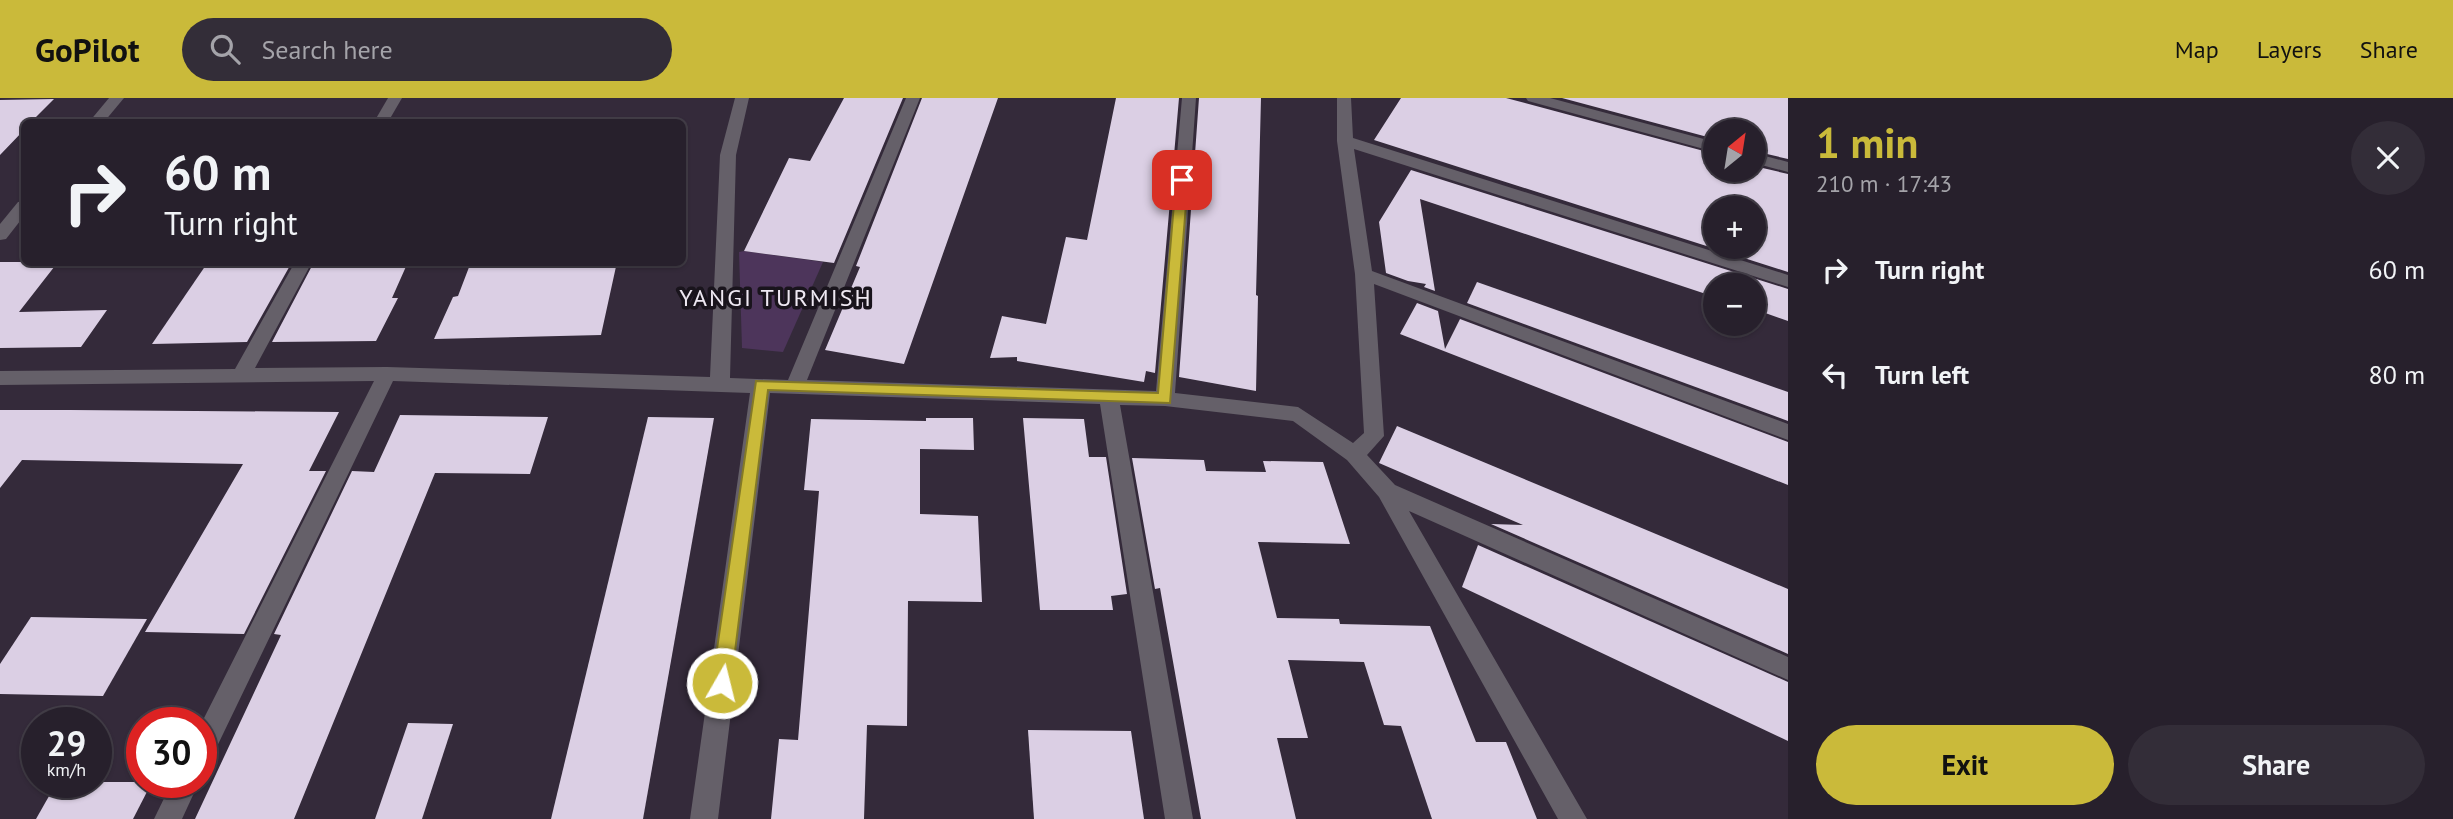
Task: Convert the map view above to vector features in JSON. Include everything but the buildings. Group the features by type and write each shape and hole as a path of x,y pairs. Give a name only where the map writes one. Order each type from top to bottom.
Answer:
{"street":[{"path":"99,119 117,98"},
{"path":"383,119 395,98"},
{"path":"720,383 727,155 742,98"},
{"path":"795,386 914,98"},
{"path":"1165,399 1189,98"},
{"path":"1344,98 1345,141 1364,274 1374,436 1354,454"},
{"path":"1533,98 1703,144"},
{"path":"1345,141 1788,281"},
{"path":"1766,161 1788,167"},
{"path":"0,235 21,210"},
{"path":"242,374 302,266"},
{"path":"1364,274 1788,432"},
{"path":"217,719 387,374"},
{"path":"0,379 387,374 1109,396 1165,399 1298,414 1354,454 1387,491 1573,819"},
{"path":"704,819 761,385"},
{"path":"1109,396 1179,819"},
{"path":"1387,491 1788,669"},
{"path":"168,819 179,798"}],"shaded area":[{"path":"739,252 823,262 783,352 742,348"}],"district":[{"name":"YANGI TURMISH","path":"776,298"}],"route":[{"path":"722,683 761,385 1165,399 1182,180"}]}
